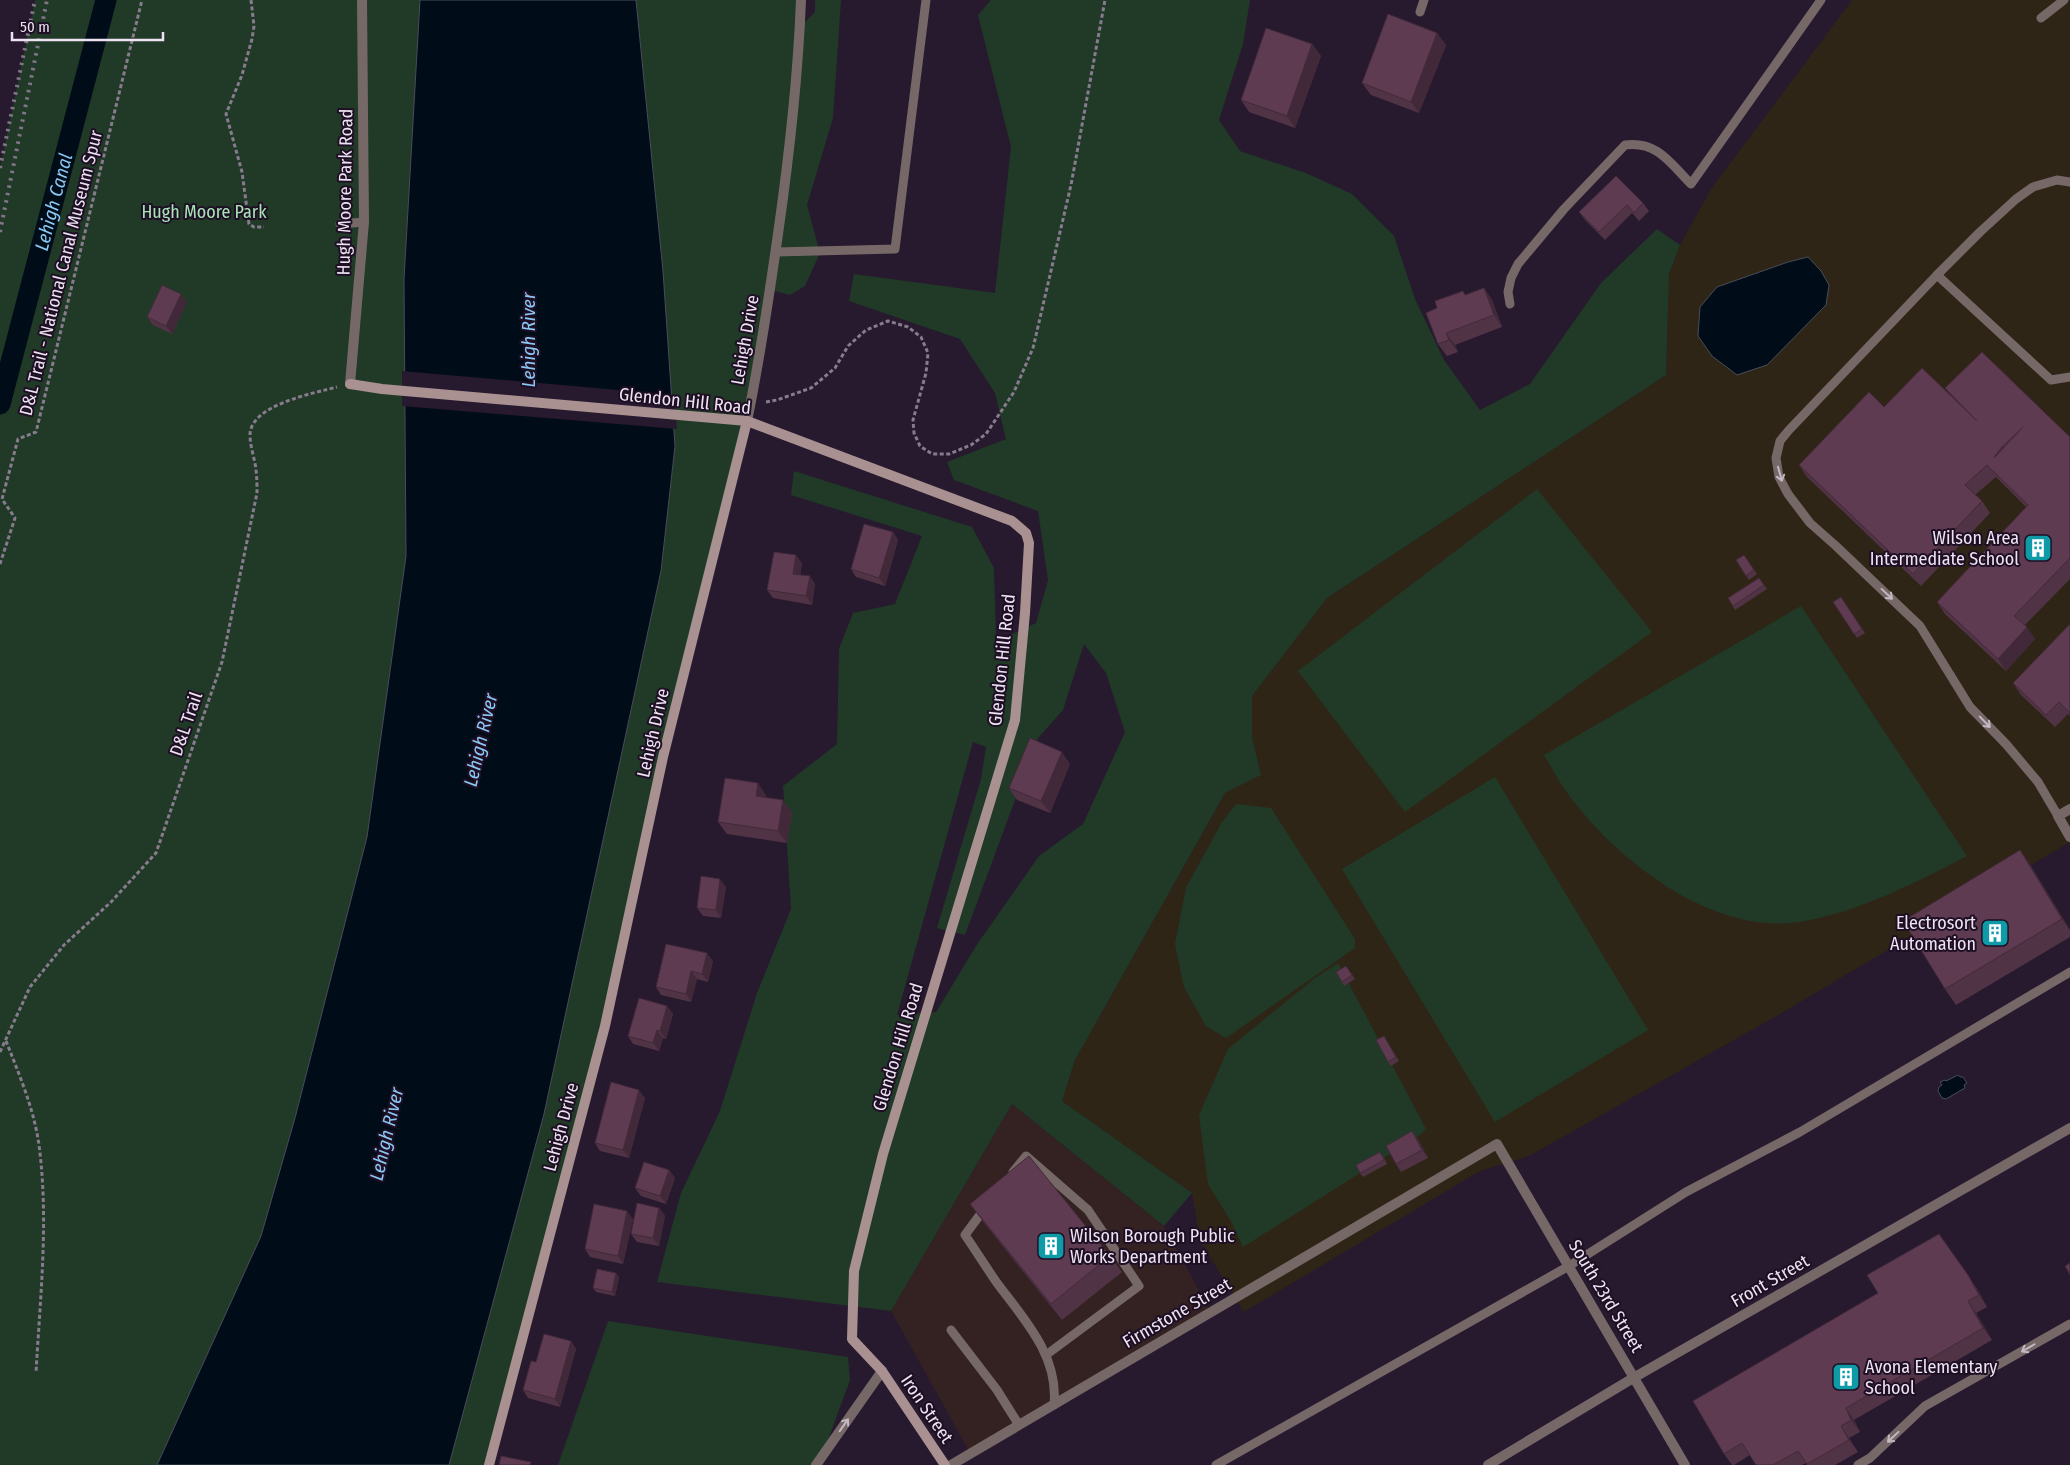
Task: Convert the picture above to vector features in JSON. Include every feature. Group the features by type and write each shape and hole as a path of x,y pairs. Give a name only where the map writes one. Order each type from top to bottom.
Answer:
{"street":[{"name":"Hugh Moore Park Road","path":"350,384 364,222 362,0"},
{"name":"Lehigh Drive","path":"489,1465 605,1026 663,757 747,421 767,312 788,167 800,35 801,0"},
{"name":"Glendon Hill Road","path":"350,384 382,389 747,421 1012,520 1026,533 1029,543 1025,613 1015,720 883,1154 854,1271 852,1339 882,1371"},
{"path":"2070,809 2058,816 2070,837"},
{"name":"Front Street","path":"1488,1465 1635,1377 2070,1128"},
{"name":"South 23rd Street","path":"1497,1144 1685,1465"},
{"name":"Firmstone Street","path":"951,1465 1497,1144"},
{"path":"816,1465 882,1371"},
{"name":"Iron Street","path":"882,1371 945,1465"}],"lane":[{"path":"776,252 896,249 926,0"},
{"path":"1420,12 1424,0"},
{"path":"1510,304 1508,292 1511,278 1518,264 1564,209 1625,145 1639,144 1650,146 1661,154 1691,184 1821,0"},
{"path":"2041,18 2064,0"},
{"path":"2058,816 2038,782 2006,744 1970,707 1920,626 1810,523 1788,494 1779,477 1776,458 1780,441 1789,430 1980,232 2016,199 2034,187 2057,180 2070,182"},
{"path":"340,224 364,222"},
{"path":"1937,275 2051,380 2070,377"},
{"path":"1216,1465 1569,1266 1686,1192 1800,1132 2070,972"},
{"path":"1008,1179 1026,1156 1088,1210 1139,1286 1046,1354"},
{"path":"990,1203 965,1235 1037,1337 1046,1354 1055,1390 1054,1405"},
{"path":"1858,1465 1870,1458 1926,1406 2070,1324"},
{"path":"951,1330 997,1390 1019,1425"}],"path":[{"name":"D&L Trail - National Canal Museum Spur","path":"0,564 15,518 2,499 18,438 36,432 142,0"},
{"path":"251,0 254,26 252,39 242,75 226,114 242,172 249,224 254,227 264,227"},
{"path":"777,400 811,388 835,368 848,346 866,330 888,321 908,327 921,337 928,353 926,373 913,420 914,433 920,446 932,454 949,454 971,445 986,434 1014,392 1033,348 1071,185 1105,0"},
{"name":"D&L Trail","path":"0,1052 30,987 64,945 111,902 156,852 222,662 257,493 256,470 250,435 253,423 261,415 274,407 318,392"},
{"path":"5,1040 23,1085 39,1144 44,1215 36,1373"}],"shaded area":[{"path":"1852,0 2070,0 2070,842 1780,1014 1529,1156 1480,1171 1244,1312 1200,1241 1192,1193 1062,1101 1075,1060 1225,793 1261,775 1252,737 1252,696 1327,598 1666,375 1669,274 1680,245 1711,189"},
{"path":"1012,1104 1164,1226 1211,1313 970,1453 891,1311"}],"green space":[{"name":"Hugh Moore Park","path":"35,0 420,0 404,279 406,556 367,837 295,1118 261,1236 157,1465 0,1465 0,168"},
{"path":"636,0 801,0 800,27 815,12 815,0 841,0 833,118 807,205 820,253 805,286 790,295 771,290 751,403 663,757 605,1026 489,1465 449,1465 544,1114 661,571 675,446 663,271"},
{"path":"991,0 1250,0 1243,44 1219,120 1240,151 1306,173 1352,194 1394,236 1415,299 1444,360 1480,410 1530,384 1601,283 1657,229 1680,245 1669,274 1666,375 1327,598 1252,696 1252,737 1261,775 1225,793 1075,1060 1062,1101 1192,1193 1164,1226 1012,1104 891,1311 657,1282 681,1193 720,1111 757,993 791,909 783,786 837,744 839,649 853,613 895,604 922,536 791,495 794,471 972,527 994,568 996,642 1036,623 1048,580 1038,511 954,480 947,462 1006,439 995,393 960,339 849,301 854,274 995,293 1011,147 978,15","holes":["1084,644 1106,673 1125,732 1083,824 1039,856 978,943 936,1012 897,1015 973,742 986,747 981,779 937,928 965,935 1038,738 1063,710"]},
{"path":"1537,489 1652,632 1405,812 1298,671"},
{"path":"1801,606 1967,856 1906,887 1843,911 1799,922 1766,923 1733,917 1700,905 1669,888 1639,867 1612,844 1588,819 1565,789 1544,755"},
{"path":"1495,777 1648,1030 1495,1122 1342,869"},
{"path":"1236,804 1271,808 1355,939 1355,948 1226,1038 1206,1026 1184,987 1175,944 1186,888 1222,822"},
{"path":"1338,963 1426,1129 1420,1135 1243,1247 1232,1223 1208,1184 1199,1115 1228,1049 1315,978"},
{"path":"608,1321 848,1357 850,1380 819,1465 558,1465"}],"water":[{"name":"Lehigh River","path":"420,0 636,0 663,271 675,446 661,571 544,1114 449,1465 157,1465 261,1236 295,1118 367,837 406,556 404,279"},
{"path":"1808,257 1821,271 1829,285 1826,305 1767,365 1737,375 1712,356 1698,336 1700,307 1717,287 1788,262"},
{"path":"1958,1075 1963,1077 1967,1083 1964,1085 1965,1088 1946,1099 1942,1098 1938,1091 1942,1085 1940,1082"}],"pier":[{"path":"402,371 674,395 677,429 402,406"}],"building":[{"path":"1388,14 1437,33 1411,102 1362,83"},
{"path":"1266,28 1312,44 1287,116 1241,100"},
{"path":"1616,176 1643,203 1634,213 1627,205 1599,232 1579,212"},
{"path":"162,285 181,294 166,326 147,317"},
{"path":"1484,288 1494,315 1446,333 1449,340 1438,344 1426,313 1437,308 1435,301 1463,291 1465,295"},
{"path":"1982,352 2070,437 2070,558 2014,616 2027,627 1998,659 1937,602 2028,505 1987,465 1965,485 1982,501 1913,574 1799,465 1869,392 1884,407 1922,368 1977,421 1945,388","holes":["2023,427 1994,458 2003,446"]},
{"path":"864,524 893,532 879,578 851,569"},
{"path":"774,552 796,555 793,574 810,576 806,596 767,590"},
{"path":"1744,555 1754,570 1746,576 1736,560"},
{"path":"1759,578 1764,585 1733,606 1728,598"},
{"path":"1841,597 1862,629 1854,634 1833,602"},
{"path":"2070,624 2070,713 2059,702 2046,715 2013,683"},
{"path":"1030,738 1062,752 1041,801 1009,788"},
{"path":"725,778 758,783 756,796 783,800 778,831 718,822"},
{"name":"Electrosort Automation","path":"2020,850 2062,919 1945,989 1903,921"},
{"path":"701,876 720,879 716,910 697,908"},
{"path":"666,944 707,953 702,974 691,971 686,994 656,987"},
{"path":"1346,966 1352,975 1342,982 1336,972"},
{"path":"639,998 667,1006 660,1031 657,1030 653,1043 628,1036"},
{"path":"1384,1036 1396,1057 1388,1062 1376,1040"},
{"path":"611,1082 639,1090 623,1150 595,1143"},
{"path":"1412,1131 1422,1150 1396,1164 1386,1146"},
{"path":"1380,1152 1384,1160 1360,1173 1356,1165"},
{"name":"Wilson Borough Public Works Department","path":"1029,1156 1110,1256 1051,1304 970,1204"},
{"path":"644,1162 669,1170 660,1196 635,1188"},
{"path":"637,1203 659,1208 653,1238 631,1234"},
{"path":"594,1204 627,1211 618,1256 585,1249"},
{"name":"Avona Elementary School","path":"1939,1234 1968,1275 1979,1295 1968,1301 1983,1328 1846,1408 1851,1420 1841,1426 1849,1440 1807,1464 1798,1451 1773,1465 1756,1465 1742,1443 1724,1454 1693,1401 1878,1293 1867,1275"},
{"path":"2070,1263 2070,1275 2065,1266"},
{"path":"597,1269 616,1273 612,1292 593,1288"},
{"path":"544,1334 571,1341 555,1399 523,1390 531,1361 536,1362"},
{"path":"501,1456 531,1462 530,1465 499,1465"}],"waterway":[{"name":"Lehigh Canal","path":"0,404 106,0"}],"railway":[{"path":"0,168 35,0"},
{"path":"0,232 47,0"}],"place":[{"name":"Wilson Area Intermediate School","path":"2038,548"},
{"name":"Electrosort Automation","path":"1995,933"},
{"name":"Wilson Borough Public Works Department","path":"1051,1246"},
{"name":"Avona Elementary School","path":"1846,1377"}]}
